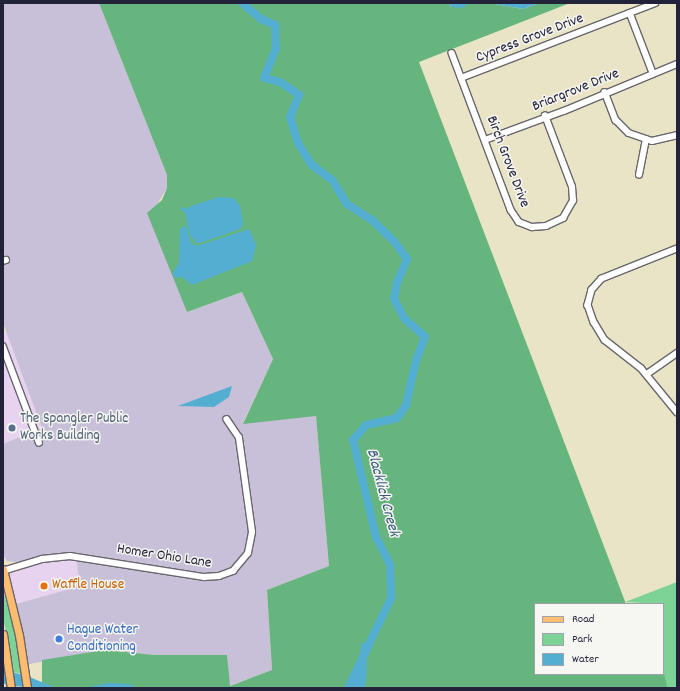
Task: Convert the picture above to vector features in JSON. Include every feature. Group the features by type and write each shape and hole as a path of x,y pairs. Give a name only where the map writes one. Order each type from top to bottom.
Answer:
{"main road":[{"path":"3,570 24,665 27,688"},
{"path":"3,634 11,688"}],"street":[{"name":"Cypress Grove Drive","path":"461,78 655,3"},
{"path":"630,13 653,73"},
{"name":"Birch Grove Drive","path":"452,53 515,217 525,226 532,227 551,224 568,213 573,194 545,116"},
{"name":"Briargrove Drive","path":"485,140 677,64"},
{"path":"605,92 619,124 630,133 646,140 662,140 677,134"},
{"path":"639,175 646,140"},
{"path":"677,249 598,282 590,295 591,316 605,340 647,374 677,412"},
{"path":"3,346 39,442"},
{"path":"647,374 677,354"},
{"name":"Homer Ohio Lane","path":"3,570 42,559 70,556 204,577 219,576 233,571 248,553 252,532 238,438 227,420"}],"shaded area":[{"path":"3,3 99,3 167,175 167,188 155,208 187,312 242,292 273,359 243,423 316,415 329,566 267,590 272,670 229,686 227,655 155,655 105,650 24,665 13,605 80,586 76,556 15,562 7,561 3,555 3,444 42,428 3,323"},
{"path":"7,332 42,428 3,444 3,334"},
{"path":"76,556 80,586 13,605 7,570 35,561"}],"green space":[{"path":"99,3 449,3 451,7 467,3 490,3 523,9 539,3 570,3 419,62 626,603 534,603 534,675 664,675 664,673 668,688 42,688 42,660 105,650 155,655 227,655 230,686 272,670 267,590 329,566 316,416 243,424 273,359 242,292 187,312 147,213 162,200 167,188 167,175"},
{"path":"677,582 677,688 668,688 664,673 664,603 625,602"},
{"path":"3,590 15,633 22,674 14,672 3,617"}],"water":[{"path":"449,3 467,4 463,8 451,7"},
{"path":"490,3 539,3 523,9"},
{"path":"219,197 234,198 240,206 243,224 240,229 197,244 190,235 185,212 180,210 182,207 187,209 191,206"},
{"path":"186,225 191,243 197,246 249,229 256,245 252,261 192,285 182,277 174,278 173,272 179,263 180,229"},
{"path":"232,386 229,397 214,407 178,406"},
{"path":"362,642 373,645 367,658 366,682 364,688 353,688"},
{"path":"3,669 32,678 56,688 7,686 3,682"},
{"path":"109,683 129,684 137,688 83,688"}],"waterway":[{"name":"Blacklick Creek","path":"242,3 261,19 275,25 276,48 264,78 280,82 299,95 290,117 298,143 312,165 333,181 347,204 373,221 394,241 407,259 397,282 394,299 404,318 425,337 416,360 406,405 397,418 366,425 353,440 376,537 390,564 391,598 348,688"}],"place":[{"name":"The Spangler Public Works Building","path":"12,428"},
{"name":"Waffle House","path":"44,586"},
{"name":"Hague Water Conditioning","path":"59,639"}]}
